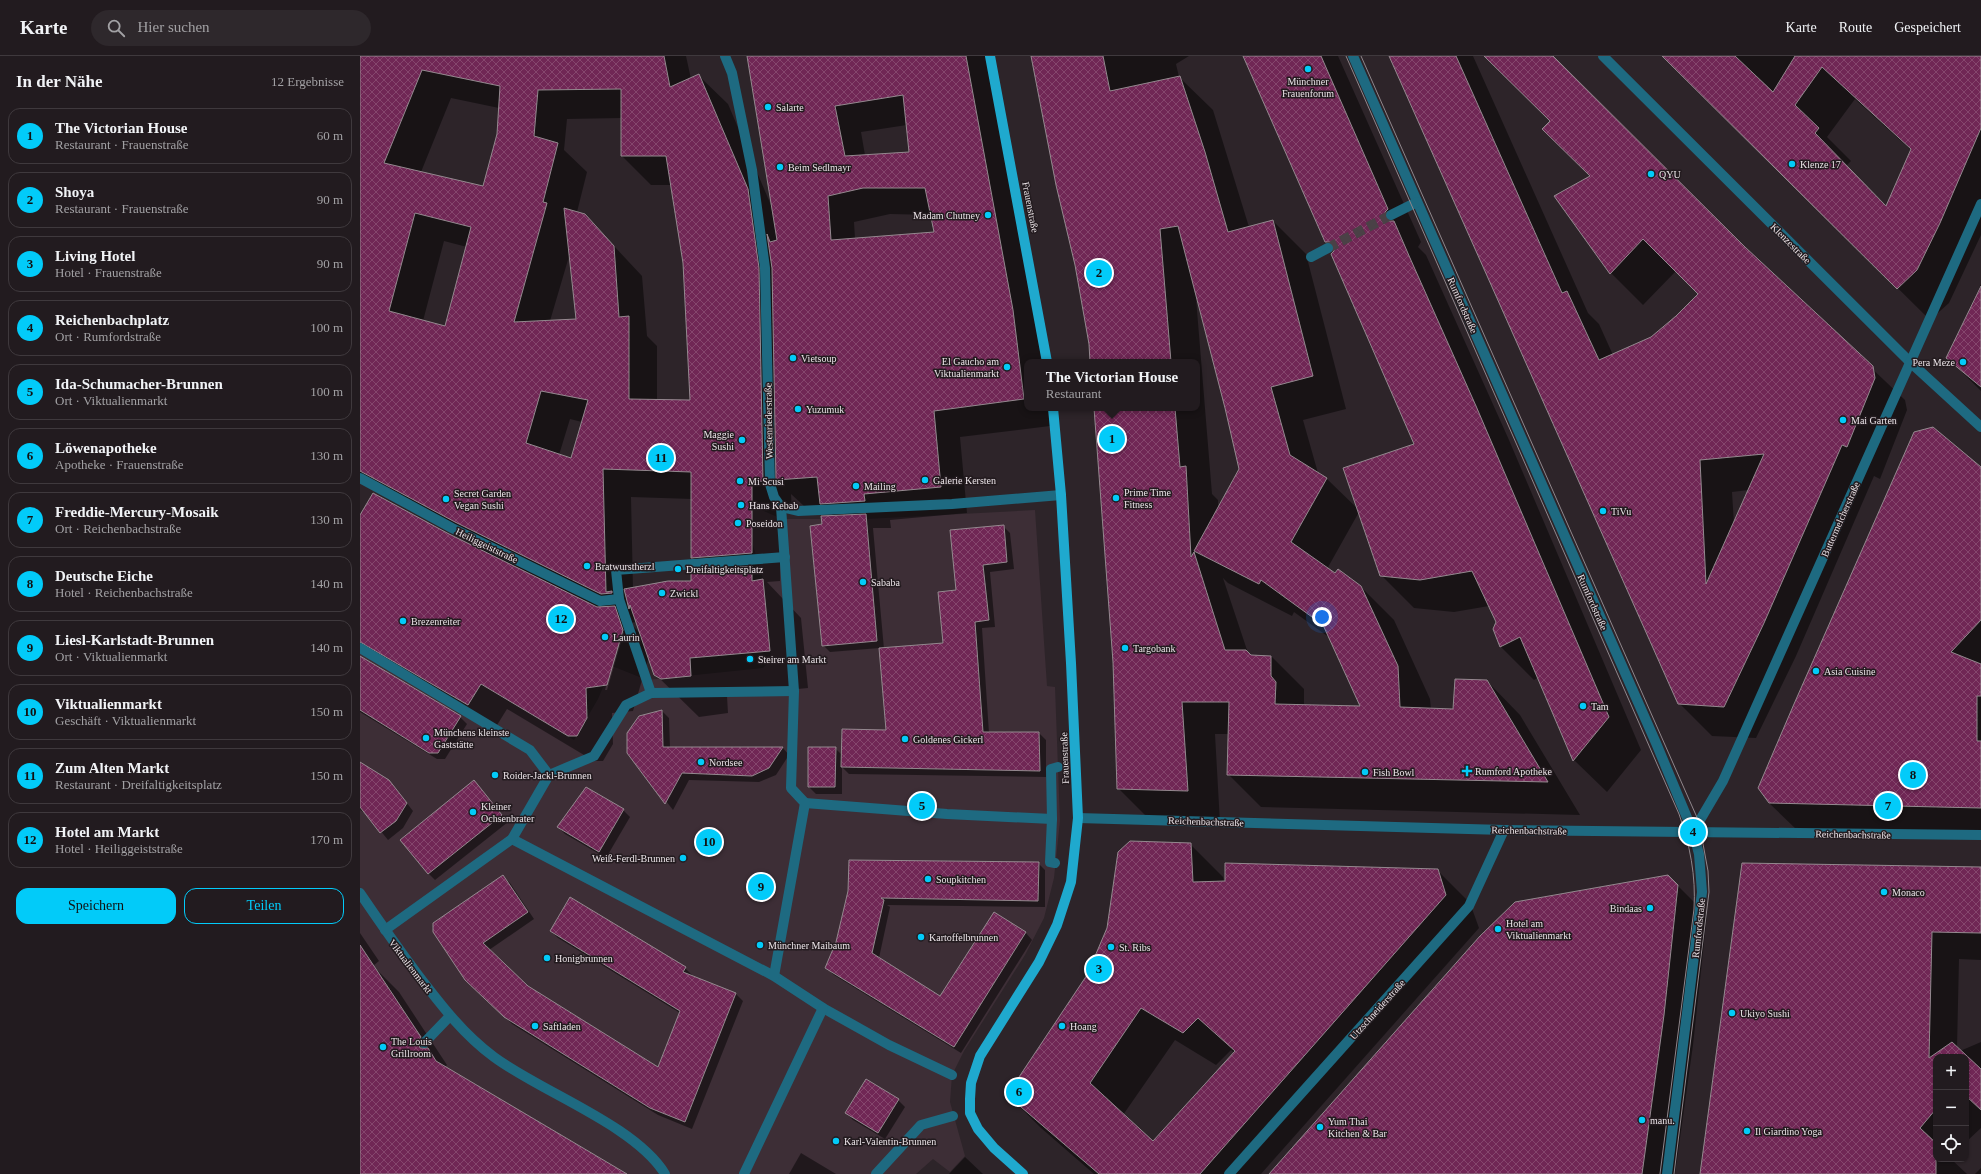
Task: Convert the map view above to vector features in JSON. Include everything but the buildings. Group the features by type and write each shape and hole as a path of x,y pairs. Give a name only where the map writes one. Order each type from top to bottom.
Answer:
{"main road":[{"name":"Frauenstraße","path":"990,56 1046,359"},
{"name":"Frauenstraße","path":"1023,1174 994,1148 978,1129 970,1113 972,1083 980,1056 1039,962 1057,925 1071,882 1078,818 1061,495 1053,411"}],"street":[{"name":"Westenriederstraße","path":"725,56 732,73 752,170 765,268 770,484 774,497 781,507"},
{"name":"Rumfordstraße","path":"1353,56 1693,832 1699,854 1702,892 1667,1174"},
{"name":"Klenzestraße","path":"1603,56 1910,362 1981,427"},
{"path":"1391,215 1417,202"},
{"name":"Buttermelcherstraße","path":"1693,832 1723,781 1981,204"},
{"path":"1311,257 1328,248"},
{"name":"Heiliggeiststraße","path":"360,478 452,528 600,601 619,598"},
{"path":"1052,820 947,814 806,803 791,788 794,691 781,507 798,511 952,504 1061,495"},
{"path":"651,693 619,598 616,570 785,557"},
{"path":"360,648 530,750 549,775 594,756 626,705 651,693 794,691"},
{"path":"1055,863 1050,862 1052,820 1051,769 1058,768"},
{"name":"Viktualienmarkt","path":"385,930 512,839 549,775"},
{"path":"774,976 806,803"},
{"name":"Reichenbachstraße","path":"1078,818 1504,830 1981,835"},
{"name":"Utzschneiderstraße","path":"1229,1174 1469,906 1504,830"},
{"path":"512,839 774,976 823,1008 889,1045 952,1075"},
{"name":"Viktualienmarkt","path":"360,893 385,930 450,1017 469,1037 519,1074 612,1127 641,1148 665,1174"},
{"path":"744,1174 823,1008"},
{"path":"424,1042 450,1017"},
{"path":"876,1174 921,1125 953,1116"}],"shaded area":[{"path":"752,506 782,519 866,519 1035,510 1047,686 1055,687 1060,821 1054,878 1044,918 1025,955 964,1051 952,1075 950,1102 965,1156 950,1172 933,1159 916,1174 360,1174 360,613 574,740 598,699 612,666 647,680 763,668 771,660 763,579 752,542"}],"tunnel":[{"path":"1328,248 1391,215"}],"tram line":[{"path":"1346,56 1679,814 1686,837 1693,873 1694,909 1660,1174"},
{"path":"1361,56 1699,822 1708,871 1709,892 1674,1174"}],"place":[{"name":"Münchner Frauenforum","path":"1308,69"},
{"name":"Salarte","path":"768,107"},
{"name":"Klenze 17","path":"1792,164"},
{"name":"Beim Sedlmayr","path":"780,167"},
{"name":"QYU","path":"1651,174"},
{"name":"Madam Chutney","path":"988,215"},
{"name":"Shoya","path":"1099,273"},
{"name":"Vietsoup","path":"793,358"},
{"name":"Pera Meze","path":"1963,362"},
{"name":"El Gaucho am Viktualienmarkt","path":"1007,367"},
{"name":"Yuzumuk","path":"798,409"},
{"name":"Mai Garten","path":"1843,420"},
{"name":"The Victorian House","path":"1112,439"},
{"name":"Maggie Sushi","path":"742,440"},
{"name":"Zum Alten Markt","path":"661,458"},
{"name":"Galerie Kersten","path":"925,480"},
{"name":"Mi Scusi","path":"740,481"},
{"name":"Mailing","path":"856,486"},
{"name":"Prime Time Fitness","path":"1116,498"},
{"name":"Secret Garden Vegan Sushi","path":"446,499"},
{"name":"Hans Kebab","path":"741,505"},
{"name":"TiVu","path":"1603,511"},
{"name":"Poseidon","path":"738,523"},
{"name":"Bratwurstherzl","path":"587,566"},
{"name":"Dreifaltigkeitsplatz","path":"678,569"},
{"name":"Sababa","path":"863,582"},
{"name":"Zwickl","path":"662,593"},
{"name":"Hotel am Markt","path":"561,619"},
{"name":"Brezenreiter","path":"403,621"},
{"name":"Laurin","path":"605,637"},
{"name":"Targobank","path":"1125,648"},
{"name":"Steirer am Markt","path":"750,659"},
{"name":"Asia Cuisine","path":"1816,671"},
{"name":"Tam","path":"1583,706"},
{"name":"Münchens kleinste Gaststätte","path":"426,738"},
{"name":"Goldenes Gickerl","path":"905,739"},
{"name":"Nordsee","path":"701,762"},
{"name":"Rumford Apotheke","path":"1467,771"},
{"name":"Fish Bowl","path":"1365,772"},
{"name":"Roider-Jackl-Brunnen","path":"495,775"},
{"name":"Deutsche Eiche","path":"1913,775"},
{"name":"Ida-Schumacher-Brunnen","path":"922,806"},
{"name":"Freddie-Mercury-Mosaik","path":"1888,806"},
{"name":"Kleiner Ochsenbrater","path":"473,812"},
{"name":"Reichenbachplatz","path":"1693,832"},
{"name":"Viktualienmarkt","path":"709,842"},
{"name":"Weiß-Ferdl-Brunnen","path":"683,858"},
{"name":"Soupkitchen","path":"928,879"},
{"name":"Liesl-Karlstadt-Brunnen","path":"761,887"},
{"name":"Monaco","path":"1884,892"},
{"name":"Bindaas","path":"1650,908"},
{"name":"Hotel am Viktualienmarkt","path":"1498,929"},
{"name":"Kartoffelbrunnen","path":"921,937"},
{"name":"Münchner Maibaum","path":"760,945"},
{"name":"St. Ribs","path":"1111,947"},
{"name":"Honigbrunnen","path":"547,958"},
{"name":"Living Hotel","path":"1099,969"},
{"name":"Ukiyo Sushi","path":"1732,1013"},
{"name":"Saftladen","path":"535,1026"},
{"name":"Hoang","path":"1062,1026"},
{"name":"The Louis Grillroom","path":"383,1047"},
{"name":"Löwenapotheke","path":"1019,1092"},
{"name":"manu.","path":"1642,1120"},
{"name":"Yum Thai Kitchen & Bar","path":"1320,1127"},
{"name":"Il Giardino Yoga","path":"1747,1131"},
{"name":"Karl-Valentin-Brunnen","path":"836,1141"}]}
